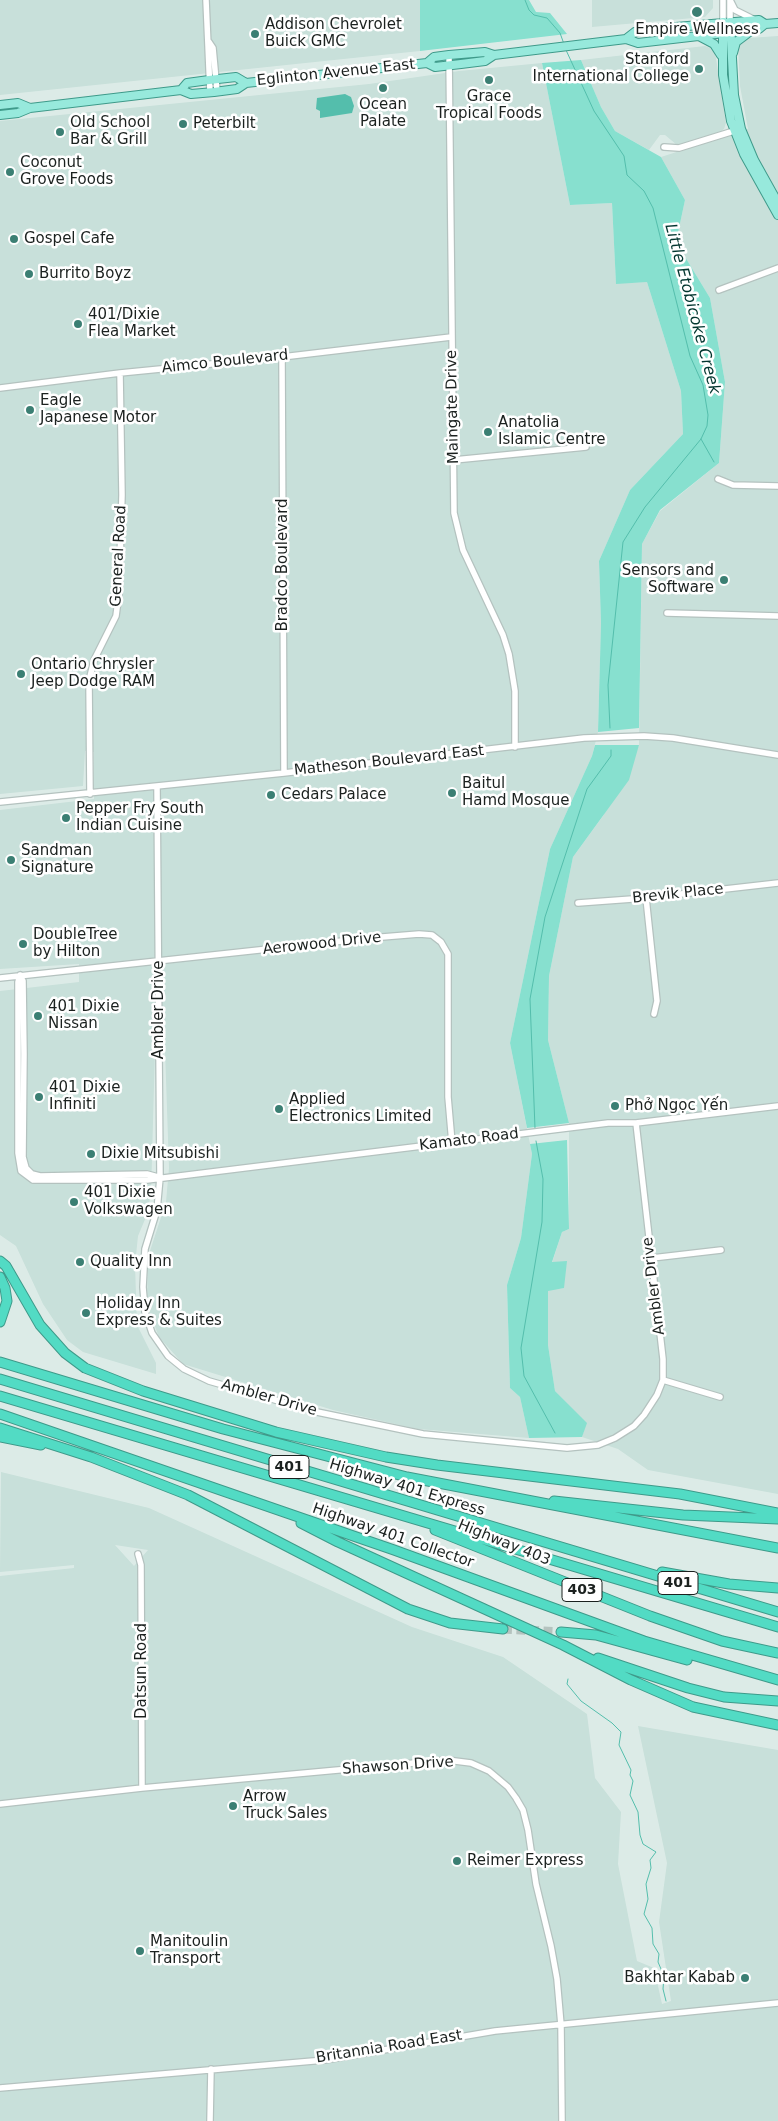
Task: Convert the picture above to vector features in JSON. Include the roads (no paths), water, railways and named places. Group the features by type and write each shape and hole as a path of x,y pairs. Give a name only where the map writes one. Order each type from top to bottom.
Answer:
{"highway":[{"path":"0,1261 6,1266 40,1325 65,1353 85,1368 144,1391 276,1432 386,1457 436,1465 680,1494 776,1517"},
{"path":"0,1277 5,1288 7,1301 0,1322"},
{"name":"401","path":"0,1362 240,1434 407,1477 778,1548"},
{"name":"Highway 401 Express","path":"0,1379 778,1612"},
{"name":"Highway 401 Express","path":"0,1396 778,1628"},
{"name":"Highway 401 Collector","path":"0,1414 644,1641 731,1668 778,1680"},
{"path":"0,1428 91,1457 188,1495 408,1608 450,1623 504,1628"},
{"path":"0,1437 91,1457"},
{"path":"502,1496 683,1515 776,1517"},
{"path":"274,1509 338,1542 563,1645 631,1680 693,1707 778,1725"},
{"name":"Highway 403","path":"391,1512 650,1616 722,1641 778,1652"},
{"name":"403","path":"578,1553 681,1577 778,1588"},
{"path":"561,1632 596,1635 713,1668 731,1668"},
{"path":"563,1645 688,1688 724,1697 778,1701"}],"main road":[{"name":"Eglinton Avenue East","path":"626,39 635,32 726,22 759,20 765,24"},
{"path":"726,22 727,59 738,130 751,168 778,215"},
{"name":"Eglinton Avenue East","path":"0,115 18,113 30,108 182,90 191,94 213,92 237,89 246,83 427,63 435,66 485,61 494,56 561,49 626,39 638,43 752,30 759,29 765,24 778,23"},
{"path":"727,59 736,42 752,30"},
{"path":"697,35 714,44 727,59"},
{"name":"Eglinton Avenue East","path":"427,63 434,57 449,55 486,52 494,56"},
{"name":"Eglinton Avenue East","path":"182,90 187,83 236,77 246,83"},
{"name":"Eglinton Avenue East","path":"0,105 18,104 30,108"},
{"path":"738,130 778,202"}],"street":[{"path":"206,0 209,42 213,48 213,92"},
{"path":"723,0 726,22"},
{"path":"726,22 730,0"},
{"path":"730,0 735,10 755,20"},
{"name":"Maingate Drive","path":"449,55 454,513 459,537 503,635 512,665 515,691 515,747"},
{"path":"664,146 679,148 738,130"},
{"path":"719,290 778,268"},
{"name":"Aimco Boulevard","path":"0,388 120,372 282,357 451,337"},
{"name":"Bradco Boulevard","path":"282,357 284,773"},
{"name":"General Road","path":"90,794 89,681 94,660 116,616 120,593 122,495 120,372"},
{"path":"454,460 586,447"},
{"path":"718,479 733,485 778,486"},
{"path":"667,613 778,616"},
{"name":"Matheson Boulevard East","path":"0,802 284,773 584,738 644,736 704,742 778,754"},
{"name":"Ambler Drive","path":"157,786 160,1178 156,1210 144,1258 145,1312 152,1333 161,1348 175,1362 198,1377 317,1412 406,1431 567,1448 598,1445 623,1433 634,1426 650,1407 663,1380 652,1258 636,1123"},
{"name":"Brevik Place","path":"578,903 646,898 778,883"},
{"path":"646,898 657,1001 654,1014"},
{"name":"Aerowood Drive","path":"0,978 419,934 437,938 445,948 448,960 448,1097 452,1143"},
{"name":"Kamato Road","path":"20,975 23,981 24,1034 23,1157 26,1168 32,1174 40,1176 147,1174 160,1178 608,1123 636,1123 778,1106"},
{"path":"652,1258 721,1250"},
{"path":"663,1380 720,1396"},
{"name":"Datsun Road","path":"138,1554 141,1565 142,1788"},
{"name":"Shawson Drive","path":"0,1804 142,1788 446,1760 470,1763 489,1771 508,1787 523,1810 536,1884 552,1948 561,2025 562,2121"},
{"name":"Britannia Road East","path":"0,2088 325,2060 368,2054 458,2035 778,2003"},
{"path":"210,2121 211,2069"}],"waterway":[{"name":"Little Etobicoke Creek","path":"525,0 529,10 534,15 547,18 560,33 564,44"},
{"name":"Little Etobicoke Creek","path":"566,50 594,111 624,156 627,175 644,191 653,208 690,356 703,385 708,415 707,426 701,439 645,507 623,542 608,685 610,728"},
{"path":"701,439 714,462"},
{"name":"Little Etobicoke Creek","path":"535,1128 530,999 545,917 587,789 611,756 611,750"},
{"name":"Little Etobicoke Creek","path":"536,1141 543,1179 542,1222 521,1348 524,1376 555,1433"},
{"path":"568,1679 567,1684 581,1701 612,1723 621,1732 619,1745 631,1770 630,1775 633,1781 630,1795 638,1812 640,1835 643,1844 656,1852 650,1860 651,1868 646,1884 648,1899 644,1914 652,1928 653,1944 659,1954 658,1962 664,1976 663,1989 666,2001"}],"tunnel":[{"path":"503,1629 561,1632"}],"place":[{"name":"Empire Wellness","path":"697,12"},
{"name":"Addison Chevrolet Buick GMC","path":"255,34"},
{"name":"Stanford International College","path":"699,69"},
{"name":"Grace Tropical Foods","path":"489,80"},
{"name":"Ocean Palate","path":"383,88"},
{"name":"Peterbilt","path":"183,124"},
{"name":"Old School Bar & Grill","path":"60,132"},
{"name":"Coconut Grove Foods","path":"10,172"},
{"name":"Gospel Cafe","path":"14,239"},
{"name":"Burrito Boyz","path":"29,274"},
{"name":"401/Dixie Flea Market","path":"78,324"},
{"name":"Eagle Japanese Motor","path":"30,410"},
{"name":"Anatolia Islamic Centre","path":"488,432"},
{"name":"Sensors and Software","path":"724,580"},
{"name":"Ontario Chrysler Jeep Dodge RAM","path":"21,674"},
{"name":"Baitul Hamd Mosque","path":"452,793"},
{"name":"Cedars Palace","path":"271,795"},
{"name":"Pepper Fry South Indian Cuisine","path":"66,818"},
{"name":"Sandman Signature","path":"11,860"},
{"name":"DoubleTree by Hilton","path":"23,944"},
{"name":"401 Dixie Nissan","path":"38,1016"},
{"name":"401 Dixie Infiniti","path":"39,1097"},
{"name":"Phở Ngọc Yến","path":"615,1106"},
{"name":"Applied Electronics Limited","path":"279,1109"},
{"name":"Dixie Mitsubishi","path":"91,1154"},
{"name":"401 Dixie Volkswagen","path":"74,1202"},
{"name":"Quality Inn","path":"80,1262"},
{"name":"Holiday Inn Express & Suites","path":"86,1313"},
{"name":"Arrow Truck Sales","path":"233,1806"},
{"name":"Reimer Express","path":"457,1861"},
{"name":"Manitoulin Transport","path":"140,1951"},
{"name":"Bakhtar Kabab","path":"745,1978"}]}
